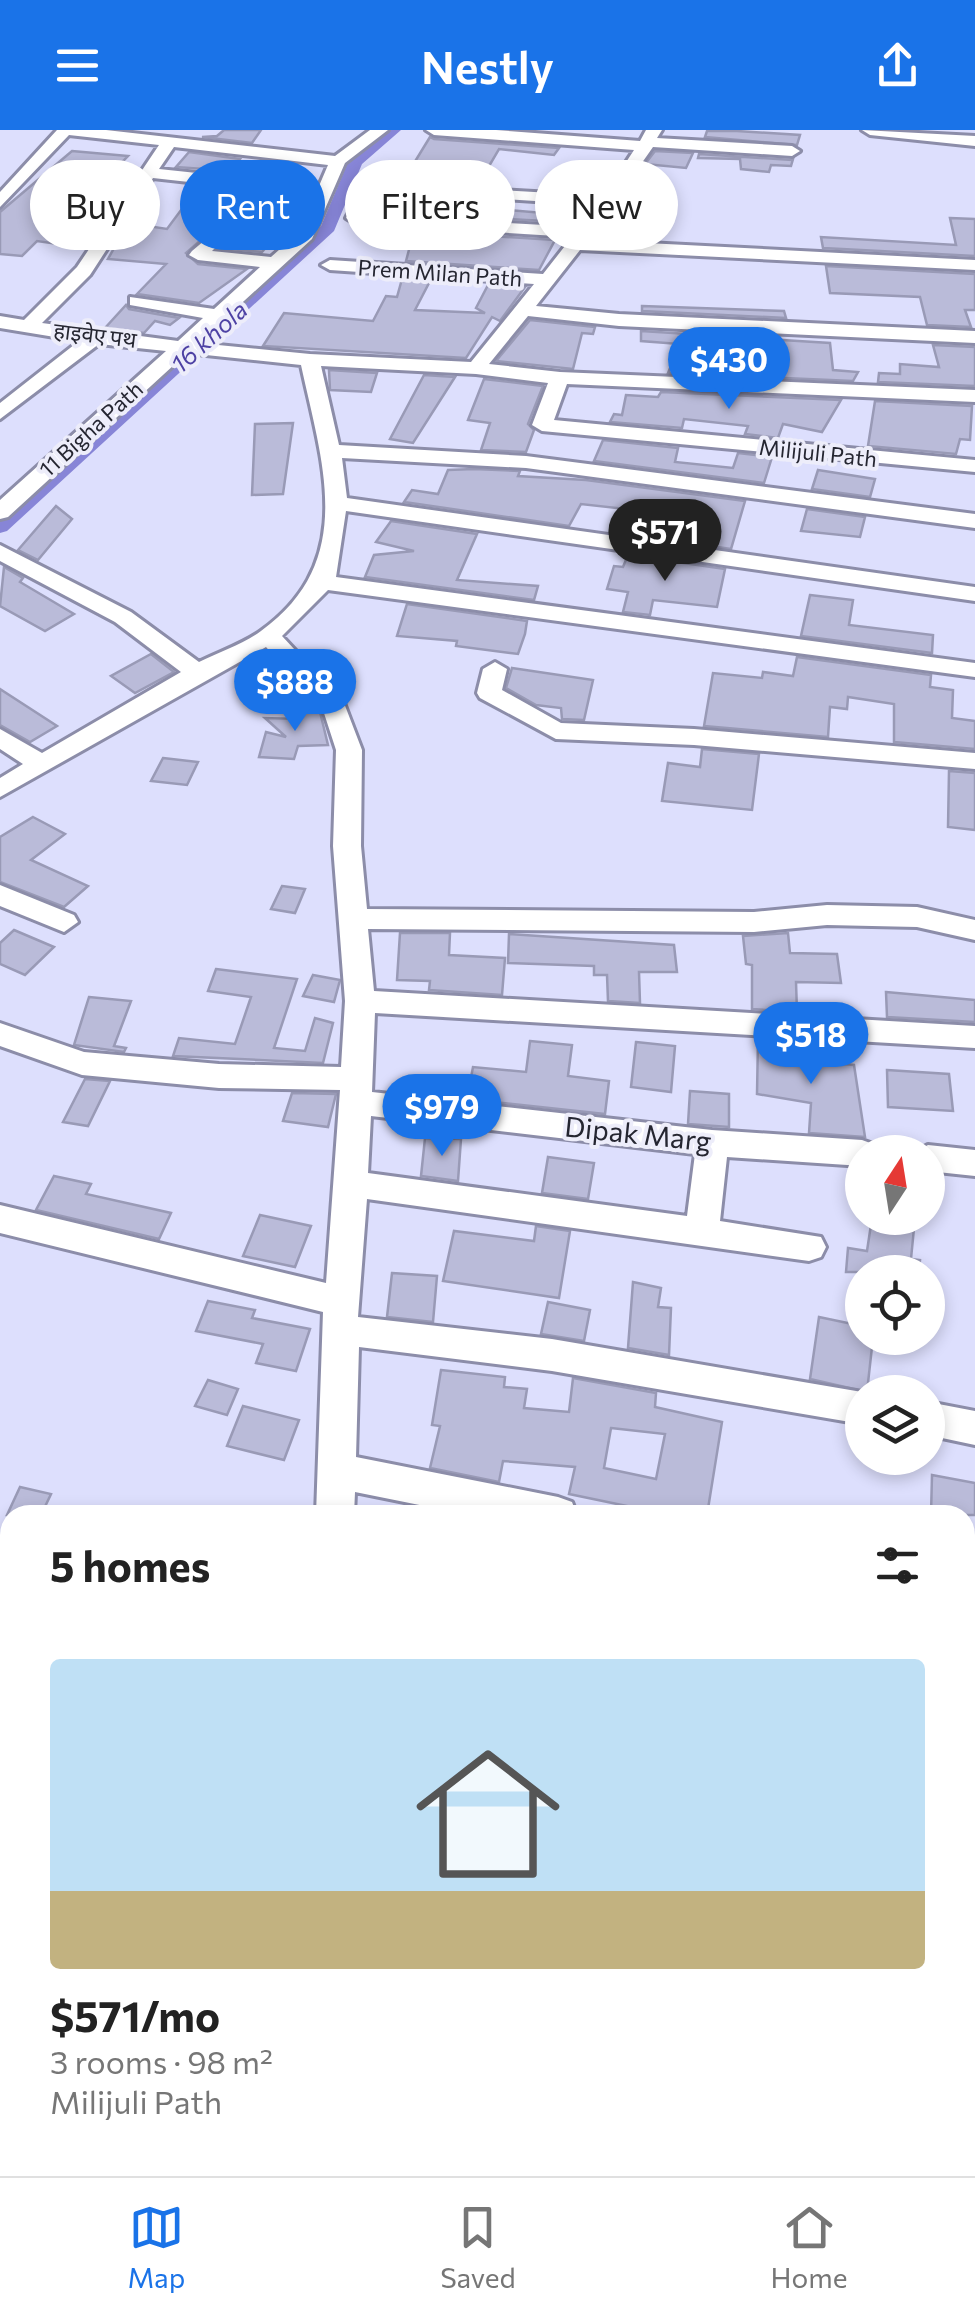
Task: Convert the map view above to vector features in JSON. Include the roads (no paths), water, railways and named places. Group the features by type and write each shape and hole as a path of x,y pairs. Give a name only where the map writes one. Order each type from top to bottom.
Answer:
{"street":[{"path":"0,202 65,130 338,161 380,130"},
{"path":"434,130 651,139 792,150"},
{"path":"870,130 975,141"},
{"path":"637,160 651,139"},
{"path":"160,160 170,142"},
{"name":"11 Bigha Path","path":"325,198 338,161"},
{"path":"160,174 328,192"},
{"path":"678,248 975,265"},
{"path":"29,326 98,250"},
{"path":"202,250 198,254 276,263"},
{"name":"11 Bigha Path","path":"0,512 289,250"},
{"path":"476,368 573,250"},
{"name":"Prem Milan Path","path":"330,266 550,280"},
{"path":"136,301 218,315"},
{"path":"522,310 619,320 975,337"},
{"name":"हाइवेए पथ","path":"0,322 95,338 310,360 476,368 560,378 636,378 975,396"},
{"path":"0,413 95,338"},
{"path":"0,789 198,672 269,636 324,582 332,551 336,484 310,360"},
{"name":"Milijuli Path","path":"560,378 542,424 975,466"},
{"path":"329,451 508,460 975,521"},
{"path":"335,503 975,594"},
{"path":"0,552 123,617 160,650 198,672"},
{"path":"324,582 975,670"},
{"path":"269,636 334,708 349,750 347,846 360,1001 348,1261 341,1315 336,1505"},
{"path":"495,669 490,693 556,731 694,737 975,761"},
{"path":"0,737 41,764"},
{"path":"0,896 64,922"},
{"path":"356,918 754,922 845,916 917,918 975,930"},
{"path":"360,1001 975,1037"},
{"name":"Dipak Marg","path":"0,1034 82,1063 356,1090 712,1143 845,1152"},
{"path":"702,1232 712,1143"},
{"path":"945,1160 975,1163"},
{"path":"352,1184 809,1246"},
{"path":"0,1219 341,1315 845,1405"},
{"path":"945,1422 975,1428"},
{"path":"338,1471 508,1505"}],"waterway":[{"name":"16 khola","path":"0,527 328,228 355,162 394,130"}]}
